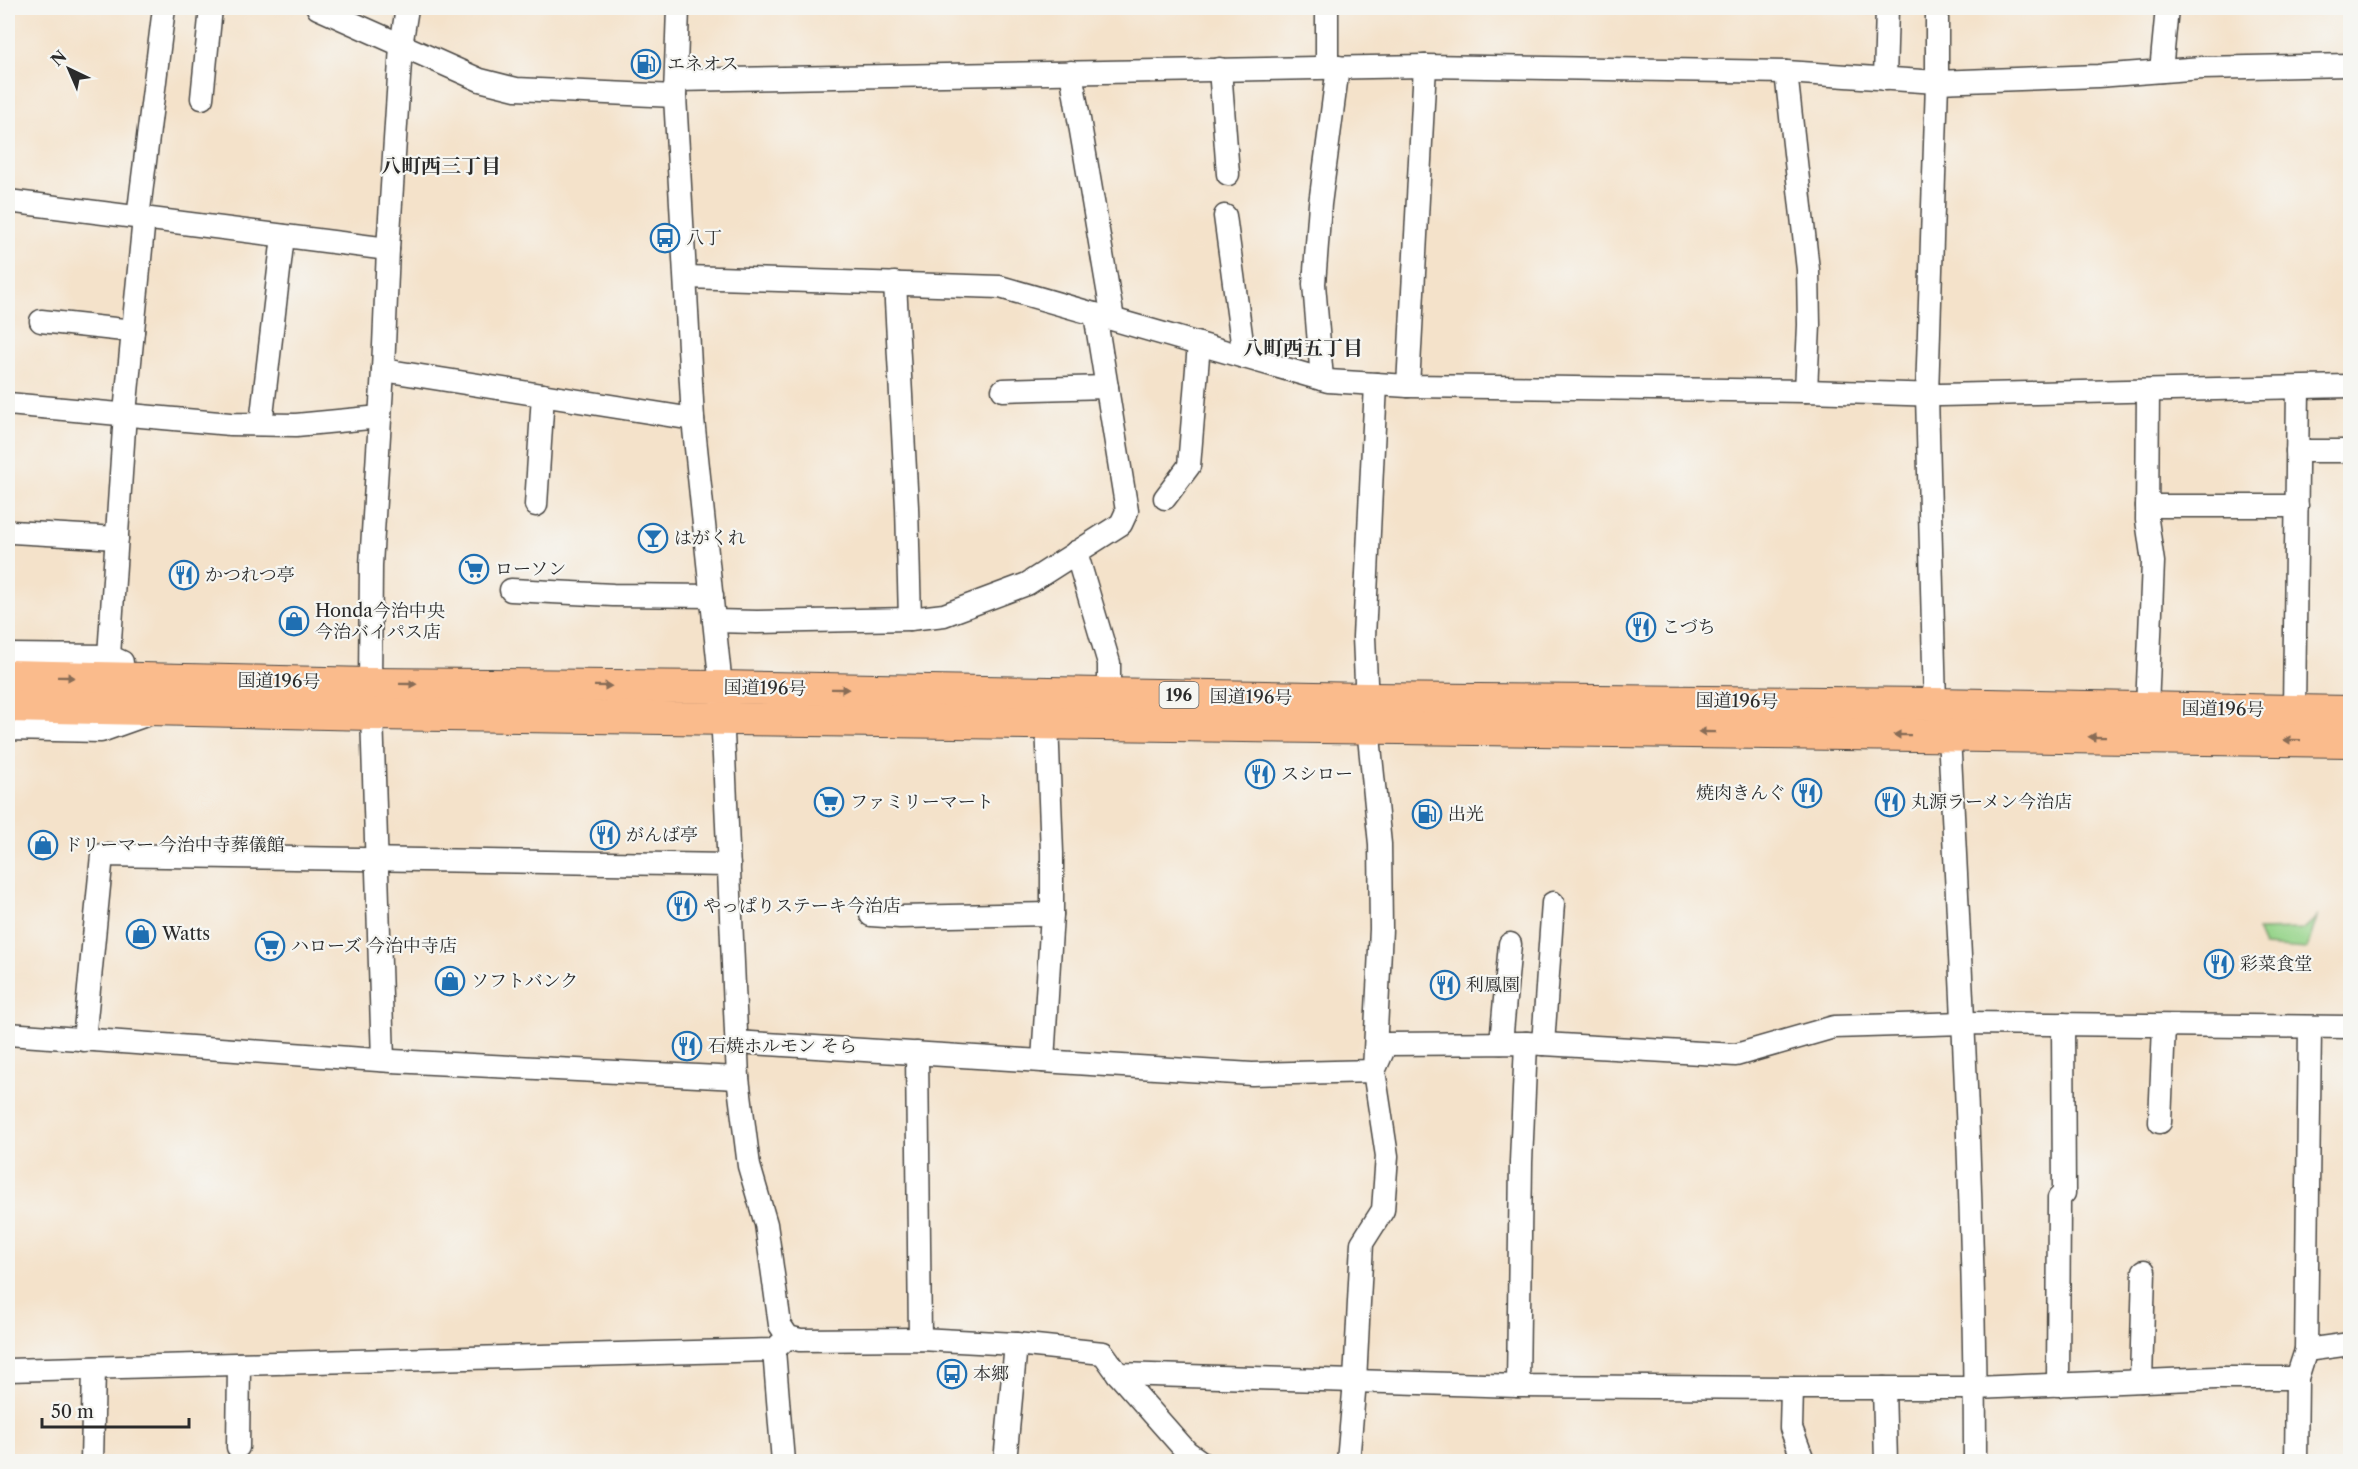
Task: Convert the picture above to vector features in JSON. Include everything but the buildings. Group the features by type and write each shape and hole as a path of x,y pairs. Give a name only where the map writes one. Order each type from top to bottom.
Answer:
{"highway":[{"name":"国道196号","path":"8,676 162,678 371,699"},
{"name":"国道196号","path":"8,706 165,709 371,699 722,702 1108,694 1368,713 1949,735 2350,741"},
{"name":"国道196号","path":"722,702 1047,722 1368,713 1935,704 2350,712"}],"street":[{"path":"109,656 141,218 164,8"},
{"path":"202,98 211,8"},
{"path":"318,8 480,80 516,89 675,88 1071,72 1425,66 1786,72 1937,82 2350,65"},
{"path":"383,1060 371,699 371,565 400,46 407,8"},
{"path":"678,8 675,88 693,419 722,702 738,1078 749,1166 766,1224 780,1325 783,1461"},
{"path":"1322,379 1314,284 1332,67 1328,8"},
{"path":"1885,79 1887,8"},
{"path":"1937,8 1937,82 1927,395 1935,704 1949,735 1964,1023 1976,1461"},
{"path":"2162,71 2167,8"},
{"path":"1408,386 1425,66"},
{"path":"1220,69 1228,174"},
{"path":"714,621 910,619 944,615 1027,584 1120,524 1126,511 1107,387 1096,212 1071,72"},
{"path":"1786,72 1808,270 1809,325 1806,391"},
{"path":"8,201 388,249"},
{"path":"1225,216 1244,357"},
{"path":"261,424 282,236"},
{"path":"687,277 999,286 1322,379 1376,384 1927,395 2350,386"},
{"path":"895,283 907,495 910,619"},
{"path":"41,321 133,331"},
{"path":"1165,498 1189,466 1198,344"},
{"path":"383,370 693,419"},
{"path":"1348,1461 1355,1381 1362,1243 1383,1210 1387,1156 1374,1071 1381,928 1380,844 1368,713 1364,637 1376,384"},
{"path":"1003,390 1107,387"},
{"path":"2294,711 2298,388"},
{"path":"2147,708 2153,562 2147,506 2148,391"},
{"path":"536,505 543,395"},
{"path":"8,404 230,424 296,425 380,417"},
{"path":"2297,451 2350,451"},
{"path":"2147,506 2297,506"},
{"path":"12,532 117,538"},
{"path":"1076,552 1109,663 1108,694"},
{"path":"511,590 613,595 712,596"},
{"path":"8,655 109,656 162,678"},
{"path":"8,729 101,731 165,709"},
{"path":"1043,1061 1052,914 1047,722"},
{"path":"84,1040 102,855 729,865"},
{"path":"1518,1386 1521,1174 1534,1043 1553,903"},
{"path":"871,915 900,917 1052,914"},
{"path":"1501,1043 1510,944"},
{"path":"1374,1071 1386,1044 1534,1043 1736,1055 1834,1027 1964,1023 2350,1027"},
{"path":"2058,1385 2059,1198 2064,1193 2063,1024"},
{"path":"2160,1122 2164,1026"},
{"path":"2296,1461 2297,1378 2306,1350 2310,1028"},
{"path":"8,1034 383,1060 738,1078"},
{"path":"736,1042 1252,1074 1374,1071"},
{"path":"917,1053 920,1339"},
{"path":"2141,1381 2144,1272"},
{"path":"8,1370 239,1364 781,1343 800,1340 920,1339 1016,1344 1103,1353 1118,1374 1187,1452 1202,1461"},
{"path":"1005,1461 1016,1344"},
{"path":"2306,1350 2350,1344"},
{"path":"238,1446 239,1364"},
{"path":"92,1461 94,1368"},
{"path":"1118,1374 1518,1386 1792,1388 1975,1388 2216,1378 2297,1378"},
{"path":"1792,1388 1791,1428 1803,1460"},
{"path":"1884,1388 1886,1461"}],"green space":[{"path":"2317,917 2307,949 2264,946 2257,930 2304,929"}],"place":[{"name":"エネオス","path":"646,64"},
{"name":"八丁","path":"665,238"},
{"name":"はがくれ","path":"653,538"},
{"name":"ローソン","path":"474,569"},
{"name":"かつれつ亭","path":"184,575"},
{"name":"Honda今治中央 今治バイパス店","path":"294,621"},
{"name":"こづち","path":"1641,627"},
{"name":"スシロー","path":"1260,774"},
{"name":"焼肉きんぐ","path":"1807,793"},
{"name":"ファミリーマート","path":"829,802"},
{"name":"丸源ラーメン今治店","path":"1890,802"},
{"name":"出光","path":"1427,814"},
{"name":"がんば亭","path":"605,835"},
{"name":"ドリーマー 今治中寺葬儀館","path":"43,845"},
{"name":"やっぱりステーキ今治店","path":"682,906"},
{"name":"Watts","path":"141,934"},
{"name":"ハローズ 今治中寺店","path":"270,946"},
{"name":"彩菜食堂","path":"2219,964"},
{"name":"ソフトバンク","path":"450,981"},
{"name":"利鳳園","path":"1445,985"},
{"name":"石焼ホルモン そら","path":"687,1046"},
{"name":"本郷","path":"952,1374"}],"district":[{"name":"八町西三丁目","path":"441,166"},
{"name":"八町西五丁目","path":"1303,348"}]}
